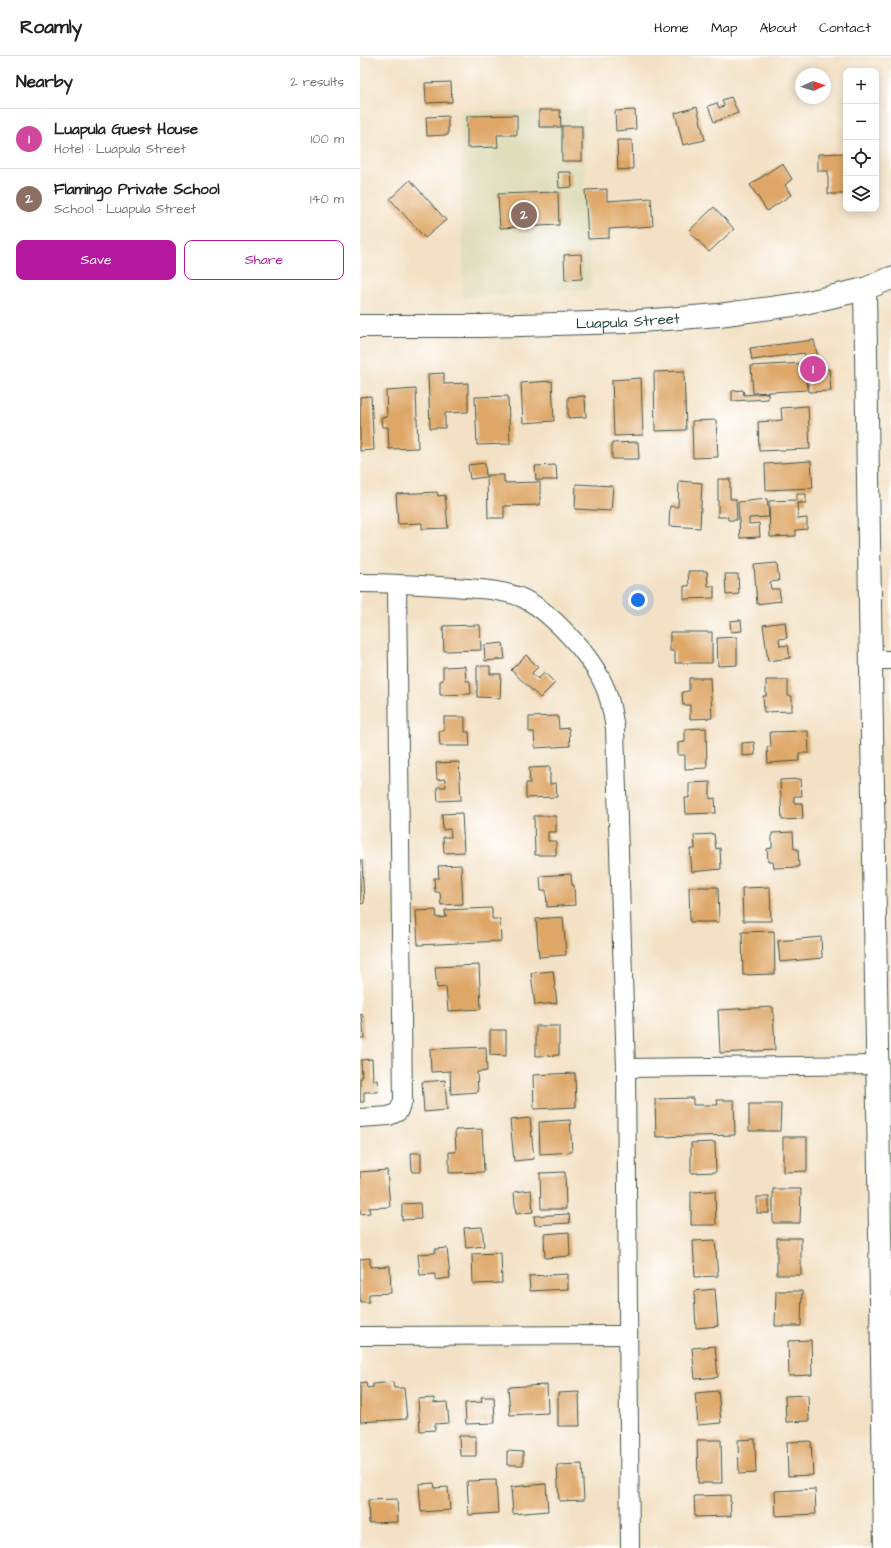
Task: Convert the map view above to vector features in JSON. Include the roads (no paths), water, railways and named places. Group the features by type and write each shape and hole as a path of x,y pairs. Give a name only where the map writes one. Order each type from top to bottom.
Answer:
{"street":[{"name":"Luapula Street","path":"360,326 482,326 627,322 719,315 800,304 865,289 891,278"},
{"path":"865,289 881,660 877,1065 886,1355 885,1548"},
{"path":"360,583 497,590 521,598 541,609 566,633 586,657 602,681 610,700 615,728 626,1068 627,1335 630,1548"},
{"path":"360,1118 389,1116 398,1112 403,1101 397,584"},
{"path":"626,1068 877,1065"},
{"path":"360,1336 627,1335"}],"place":[{"name":"Flamingo Private School","path":"524,215"},
{"name":"Luapula Guest House","path":"813,369"}]}
